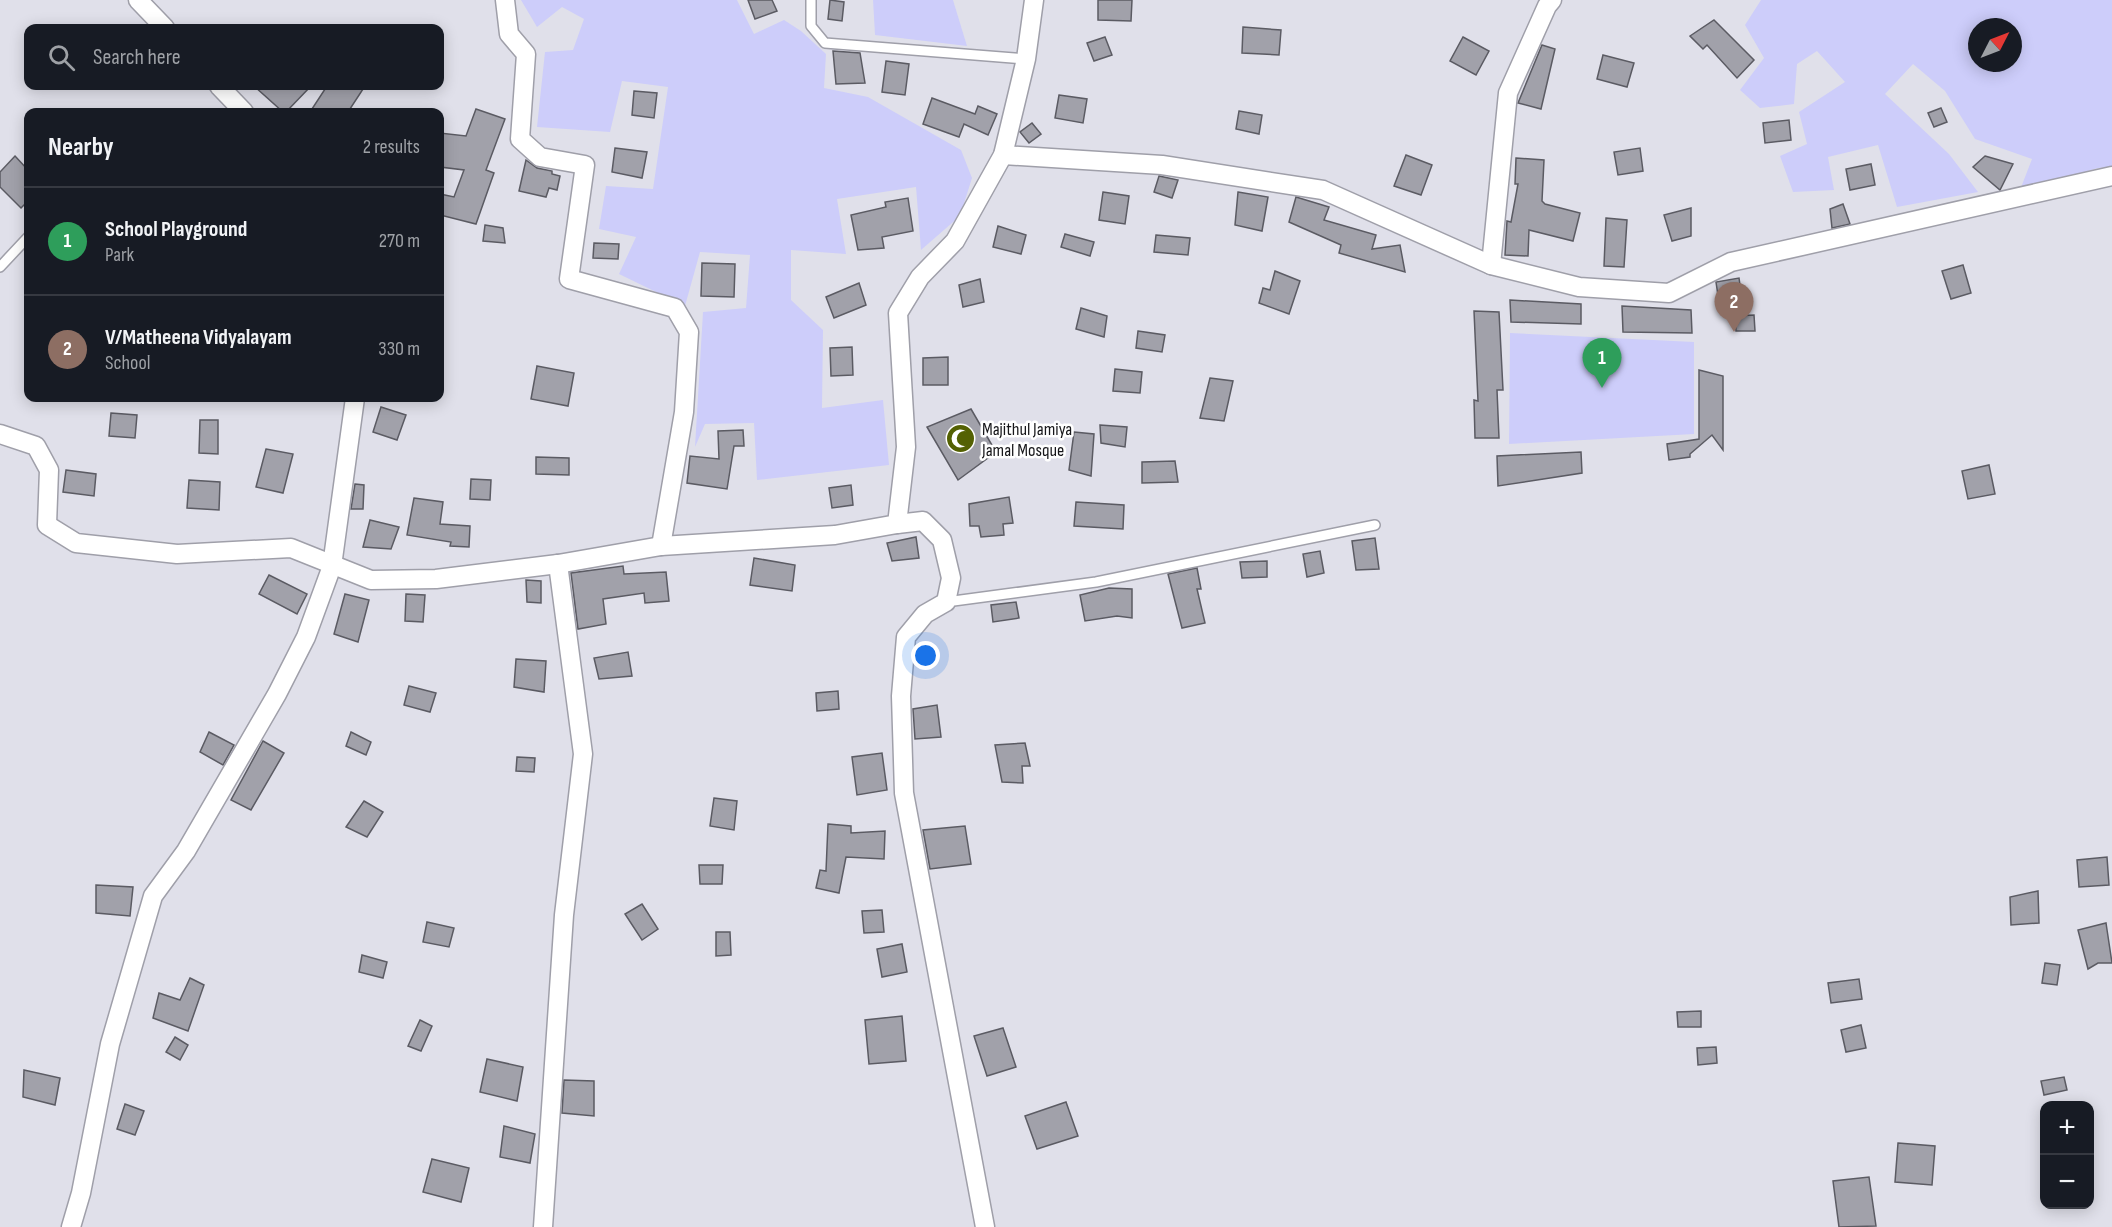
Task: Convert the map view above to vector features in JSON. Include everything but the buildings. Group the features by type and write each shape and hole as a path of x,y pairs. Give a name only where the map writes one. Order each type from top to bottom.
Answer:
{"street":[{"path":"138,0 161,24"},
{"path":"505,0 509,34 526,54 520,139 540,157 585,165 569,279 675,308 689,332 684,412 661,546"},
{"path":"897,524 906,447 898,313 920,277 955,241 1003,154 1026,59 1034,0"},
{"path":"1491,265 1508,93 1547,6 1552,0"},
{"path":"223,90 240,108"},
{"path":"1003,154 1162,165 1323,190 1491,265 1579,287 1669,293 1731,262 2112,176"},
{"path":"71,1227 81,1193 110,1044 153,896 186,851 277,694 306,636 332,566 354,402"},
{"path":"0,434 36,446 49,470 47,525 76,543 177,554 291,548 371,580 436,579 558,564 661,546 835,535 922,521 942,540 951,578 946,602 926,614 906,637 901,696 904,793 985,1227"},
{"path":"543,1227 564,915 583,754 558,564"}],"lane":[{"path":"811,0 811,26 825,43 1026,59"},
{"path":"0,267 24,241"},
{"path":"946,602 1096,582 1375,525"}],"shaded area":[{"path":"521,0 737,0 754,34 784,20 801,31 826,54 824,88 868,97 961,150 972,178 960,216 921,250 916,187 837,199 846,254 791,250 791,300 823,330 822,408 883,400 889,465 757,480 754,423 705,424 695,447 703,312 746,308 750,255 700,252 685,306 619,274 636,237 599,229 606,186 653,189 668,87 622,81 610,132 537,127 545,52 573,50 584,19 562,7 537,27"},
{"path":"873,0 953,0 967,46 875,35"},
{"path":"1761,0 2112,0 2112,167 2098,168 2020,190 2032,159 1975,139 1945,91 1913,64 1885,94 1949,154 1978,192 1897,207 1878,145 1828,157 1834,190 1793,192 1780,156 1807,144 1799,112 1845,82 1817,51 1797,64 1794,104 1760,108 1740,90 1764,58 1745,25"},
{"path":"1510,333 1694,342 1694,434 1509,444"}],"place":[{"name":"V/Matheena Vidyalayam","path":"1734,332"},
{"name":"School Playground","path":"1602,388"},
{"name":"Majithul Jamiya Jamal Mosque","path":"961,439"}]}
